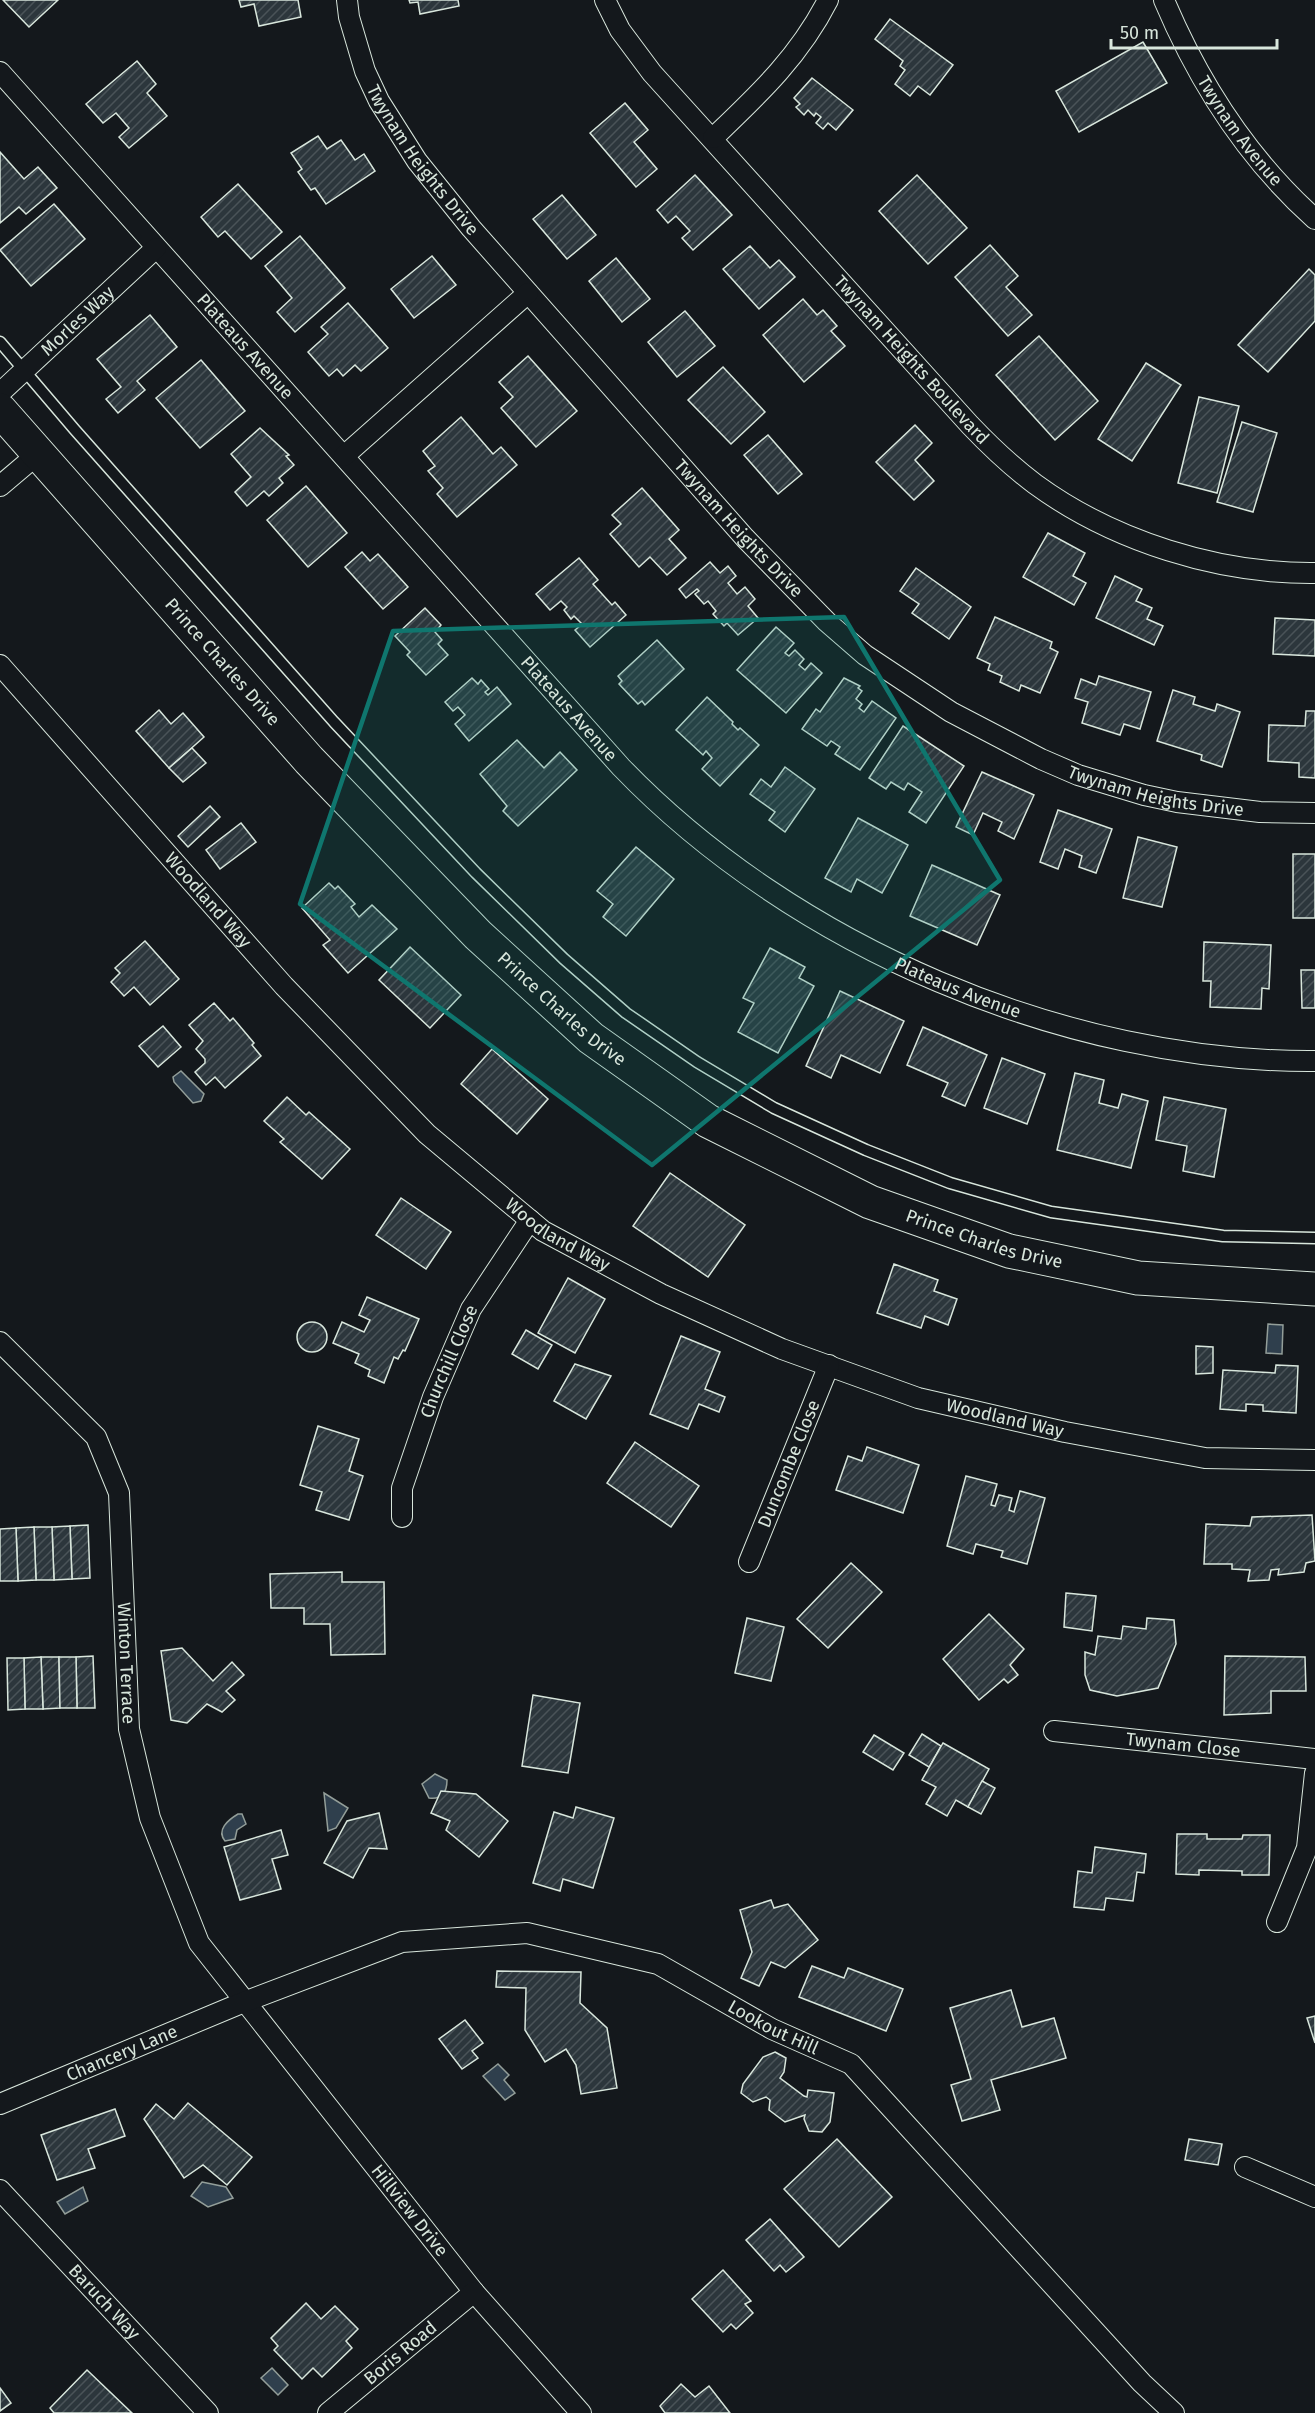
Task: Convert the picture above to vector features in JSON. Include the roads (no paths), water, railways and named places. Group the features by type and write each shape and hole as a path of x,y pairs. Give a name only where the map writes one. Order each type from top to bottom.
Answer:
{"highway":[{"name":"Prince Charles Drive","path":"0,410 309,760 478,935 591,1038 708,1121 870,1202 1009,1251 1138,1278 1315,1289"}],"street":[{"name":"Twynam Heights Drive","path":"347,0 349,17 365,71 397,133 441,192 745,538 850,642 951,711 1005,741 1069,771 1144,795 1187,804 1260,812 1315,813"},
{"name":"Twynam Heights Boulevard","path":"605,0 620,30 652,73 713,138 970,426 1002,458 1035,484 1094,519 1161,548 1254,569 1315,573"},
{"path":"713,138 775,78 792,58 828,0"},
{"name":"Twynam Avenue","path":"1164,0 1193,64 1220,107 1270,175 1315,219"},
{"name":"Plateaus Avenue","path":"0,72 567,708 649,796 732,865 836,931 939,981 992,1003 1048,1021 1164,1049 1226,1057 1315,1061"},
{"name":"Morles Way","path":"0,393 156,248"},
{"path":"344,456 528,293"},
{"path":"0,486 39,453"},
{"name":"Woodland Way","path":"0,665 284,986 426,1134 543,1231 661,1294 782,1349 918,1398 1065,1432 1205,1458 1315,1460"},
{"name":"Churchill Close","path":"402,1517 402,1488 433,1396 471,1309 530,1220"},
{"name":"Winton Terrace","path":"0,1342 96,1437 119,1493 129,1729 150,1818 199,1943 244,2002"},
{"name":"Duncombe Close","path":"749,1562 829,1365"},
{"name":"Twynam Close","path":"1054,1731 1315,1760"},
{"path":"1277,1922 1307,1848 1315,1773"},
{"name":"Lookout Hill","path":"244,2002 402,1942 527,1933 658,1964 772,2029 851,2064 1134,2374 1174,2413"},
{"name":"Chancery Lane","path":"0,2104 244,2002"},
{"name":"Hillview Drive","path":"244,2002 474,2292 581,2413"},
{"path":"1245,2168 1315,2197"},
{"name":"Baruch Way","path":"0,2190 208,2413"},
{"name":"Boris Road","path":"328,2413 474,2292"}],"lane":[{"path":"0,342 334,722 476,873 564,959 626,1013 697,1062 774,1108 866,1150 950,1183 1051,1212 1223,1236 1315,1238"}],"water":[{"path":"181,1071 204,1094 201,1101 193,1103 174,1082 173,1077"},
{"path":"1268,1324 1283,1325 1282,1354 1266,1353"},
{"path":"435,1774 447,1780 446,1788 437,1798 429,1798 422,1784"},
{"path":"324,1793 348,1808 336,1828 328,1831"},
{"path":"238,1814 242,1814 246,1824 237,1830 235,1839 225,1841 223,1829 227,1822"},
{"path":"498,2064 509,2075 504,2080 515,2093 505,2100 483,2076"},
{"path":"202,2182 226,2187 233,2198 208,2207 191,2196"},
{"path":"83,2187 88,2201 65,2214 57,2202"},
{"path":"272,2368 288,2385 278,2395 261,2378"}]}
